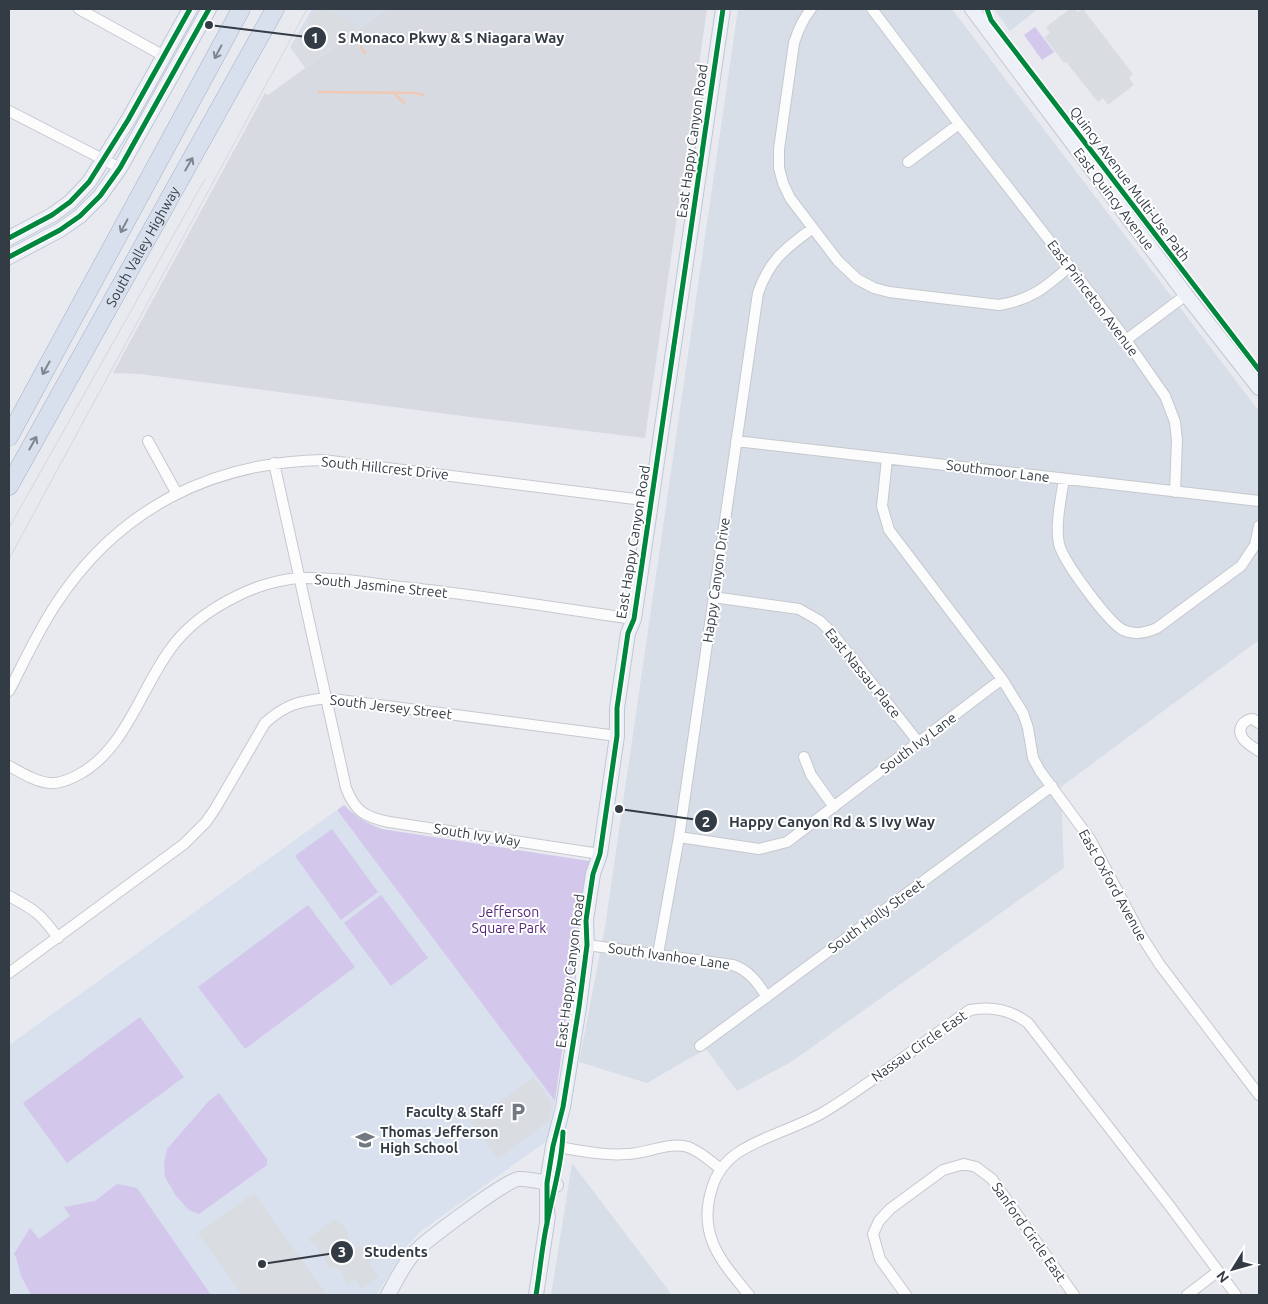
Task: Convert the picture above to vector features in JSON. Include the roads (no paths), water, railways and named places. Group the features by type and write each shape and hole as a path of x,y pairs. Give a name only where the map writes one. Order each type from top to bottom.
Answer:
{"highway":[{"name":"South Valley Highway","path":"9,437 241,9"},
{"name":"South Valley Highway","path":"9,486 275,9"}],"street":[{"path":"79,9 164,56"},
{"path":"9,238 38,224 63,207 89,182 104,160 190,9"},
{"path":"9,257 46,238 80,216 100,196 120,168 209,9"},
{"name":"East Happy Canyon Road","path":"536,1295 587,945 595,921 602,870 600,854 617,736 625,710 637,632 634,619 723,9"},
{"path":"812,9 798,30 794,43 779,149 779,161 783,183 787,192 841,264 857,279 874,288 889,292 999,305 1030,297 1070,267"},
{"name":"East Princeton Avenue","path":"872,9 1160,387 1170,405 1175,422 1177,440 1175,492"},
{"name":"East Quincy Avenue","path":"972,9 1186,295 1259,388"},
{"path":"9,110 120,168"},
{"path":"908,162 959,124"},
{"name":"Happy Canyon Drive","path":"658,954 679,837 758,293 768,270 780,253 813,228"},
{"path":"1126,340 1186,295"},
{"path":"148,441 177,494"},
{"name":"Southmoor Lane","path":"736,441 1259,501"},
{"name":"East Oxford Avenue","path":"887,459 882,506 889,530 1002,679 1026,719 1033,758 1040,772 1090,840 1138,929 1160,965 1258,1092"},
{"name":"South Hillcrest Drive","path":"9,691 56,604 84,567 111,538 148,510 204,481 274,463 315,460 345,462 651,501"},
{"path":"274,463 325,698"},
{"path":"1064,479 1058,538 1062,556 1112,622 1130,632 1142,633 1157,628 1241,566 1255,546 1259,526"},
{"name":"South Jasmine Street","path":"9,766 39,781 52,784 67,781 81,774 100,760 113,746 156,670 170,650 202,617 241,594 257,588 299,578 334,579 436,590 634,619"},
{"name":"East Nassau Place","path":"713,597 792,607 820,621 833,634 918,743"},
{"name":"South Ivy Lane","path":"679,837 759,849 787,842 1002,679"},
{"name":"South Jersey Street","path":"9,973 170,856 206,822 237,773 264,723 277,712 292,704 325,698 617,736"},
{"name":"South Ivy Way","path":"325,698 346,788 357,809 372,818 600,854"},
{"path":"1259,723 1253,719 1246,721 1240,728 1240,733 1246,742 1259,751"},
{"path":"804,757 811,775 834,807"},
{"name":"South Holly Street","path":"700,1046 1052,786"},
{"path":"9,896 33,909 44,918 58,938"},
{"name":"South Ivanhoe Lane","path":"587,945 733,965 744,969 753,976 767,997"},
{"name":"Nassau Circle East","path":"749,1295 726,1268 710,1238 707,1207 714,1182 721,1169 738,1152 824,1112 970,1010 979,1008 1003,1010 1016,1014 1028,1023 1236,1295"},
{"path":"558,1147 625,1155 671,1146 687,1147 697,1151 721,1169"},
{"name":"Sanford Circle East","path":"906,1295 880,1259 873,1234 879,1221 890,1209 943,1170 964,1164 976,1167 992,1179 1074,1295"},
{"path":"388,1295 405,1265 417,1250 433,1236 504,1186 518,1179 552,1184"},
{"path":"1187,1295 1217,1272"}],"waterway":[{"path":"361,47 365,53"},
{"path":"319,92 416,93 423,95"},
{"path":"394,93 404,103"}],"tram line":[{"path":"9,559 307,9"},
{"path":"9,528 205,179"}],"place":[{"name":"S Monaco Pkwy & S Niagara Way","path":"209,25"},
{"name":"Happy Canyon Rd & S Ivy Way","path":"619,809"},
{"name":"Faculty & Staff","path":"518,1112"},
{"name":"Thomas Jefferson High School","path":"365,1140"},
{"name":"Students","path":"262,1264"}],"park label":[{"name":"Jefferson Square Park","path":"509,920"}]}
